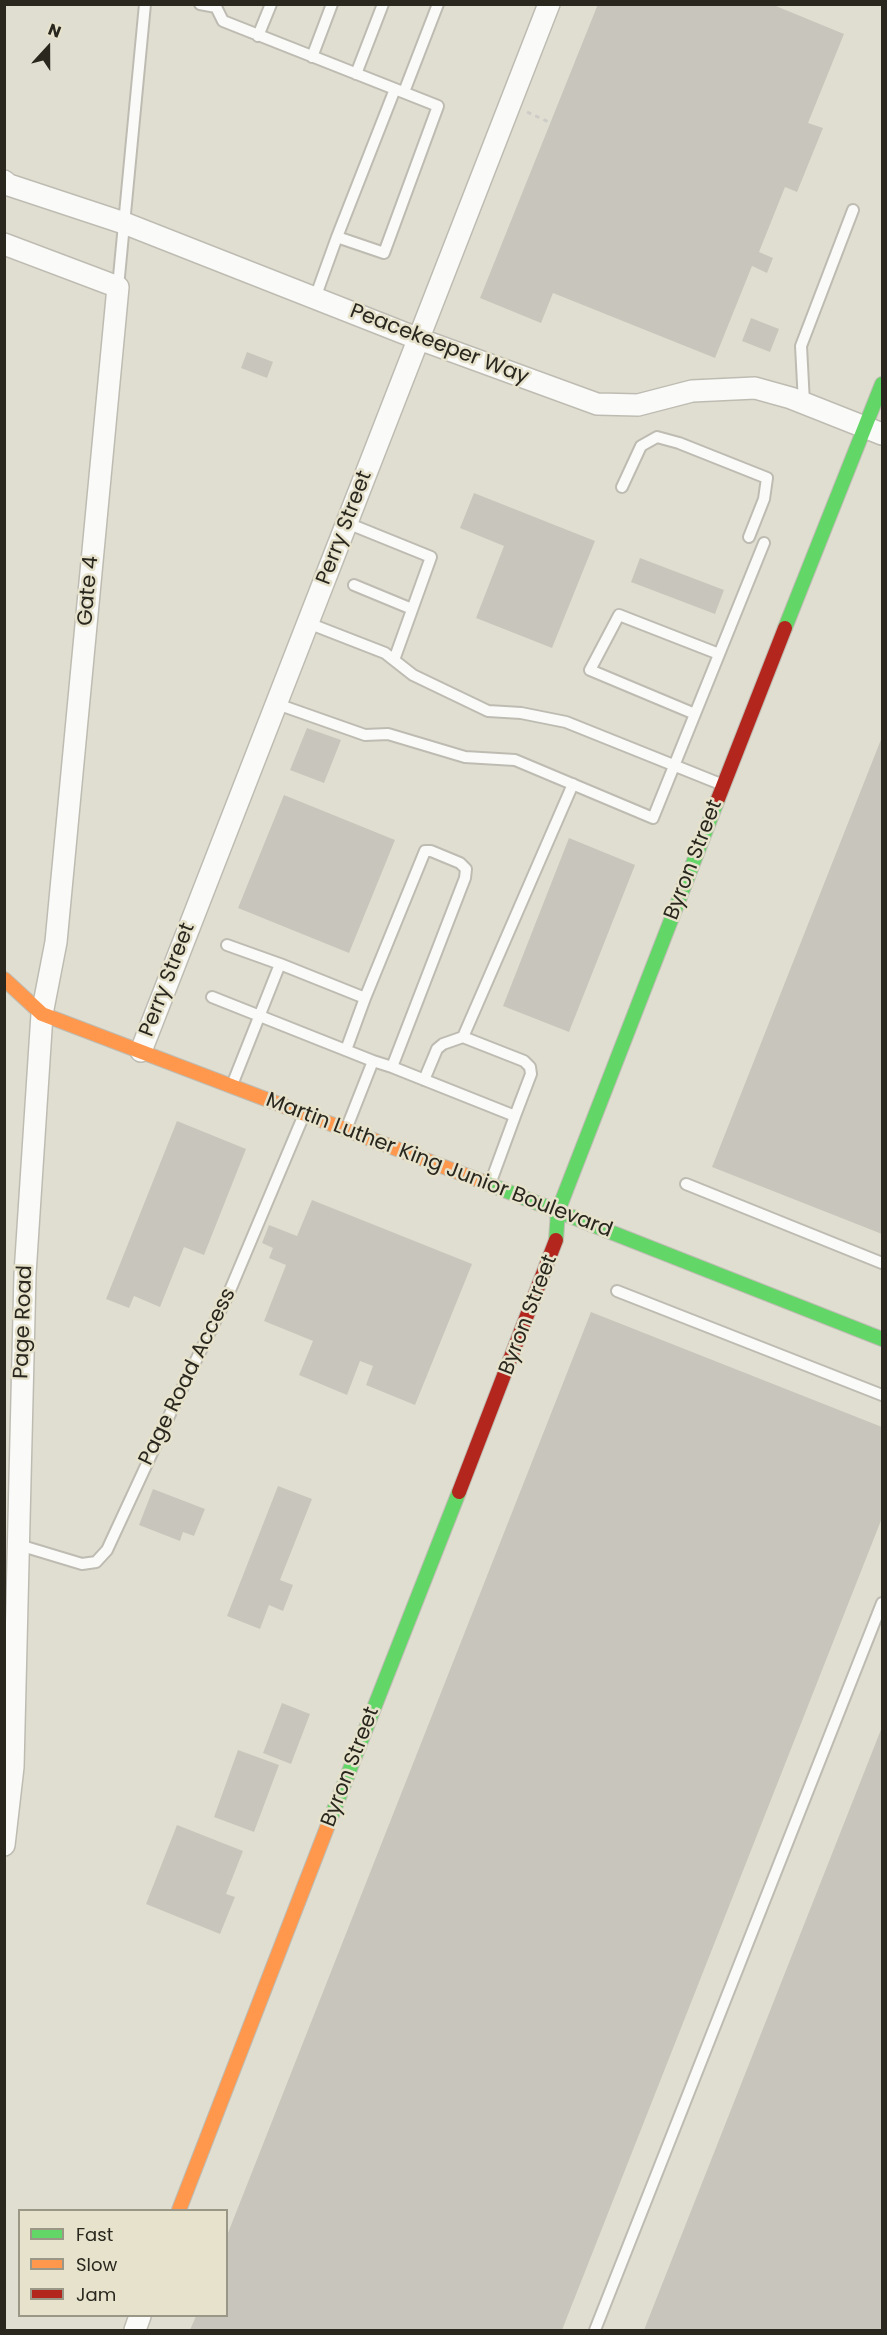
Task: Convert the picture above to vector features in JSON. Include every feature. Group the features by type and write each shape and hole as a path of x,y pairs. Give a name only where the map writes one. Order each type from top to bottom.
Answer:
{"street":[{"name":"Perry Street","path":"141,1051 549,4"},
{"name":"Peacekeeper Way","path":"4,181 9,185 124,223 419,339 597,404 638,405 692,391 755,388 804,403 873,430"},
{"path":"4,244 118,287"},
{"name":"Gate 4","path":"42,1014 56,942 118,287"},
{"name":"Byron Street","path":"180,2209 228,2080 556,1245 558,1211 723,785 873,430 882,384"},
{"name":"Martin Luther King Junior Boulevard","path":"4,979 42,1014 558,1211 882,1339"},
{"name":"Page Road","path":"4,1845 13,1767 25,1274 42,1014"}],"lane":[{"path":"118,287 145,4"},
{"path":"200,4 217,6 223,21 438,106 384,253 337,237"},
{"path":"258,36 271,4"},
{"path":"312,57 332,4"},
{"path":"356,74 383,4"},
{"path":"312,297 438,4"},
{"path":"804,403 801,346 853,210"},
{"path":"622,487 640,446 657,437 679,443 767,478 764,499 749,537"},
{"path":"347,523 431,557 394,660"},
{"path":"277,704 365,735 388,734 465,757 515,760 653,818 764,543"},
{"path":"354,585 412,609"},
{"path":"695,714 590,670 619,615 719,654"},
{"path":"308,623 385,654 412,675 488,711 521,713 567,722 723,785"},
{"path":"463,1036 573,784"},
{"path":"346,1050 425,851 431,851 460,863 466,869 465,878 392,1067"},
{"path":"227,945 365,998"},
{"path":"232,1086 280,964"},
{"path":"212,997 515,1116"},
{"path":"424,1080 437,1049 463,1036 524,1061 530,1067 531,1074 490,1185"},
{"path":"346,1130 373,1060"},
{"name":"Page Road Access","path":"19,1545 82,1564 96,1562 106,1550 228,1295 304,1114"},
{"path":"686,1184 882,1263"},
{"path":"617,1291 882,1395"},
{"path":"595,2331 882,1603"}],"path":[{"path":"524,111 551,123"}],"building":[{"path":"598,4 771,4 844,34 808,123 823,128 797,192 785,187 759,252 773,258 767,273 752,266 715,358 553,293 541,323 480,298"},
{"path":"751,318 779,329 770,352 742,341"},
{"path":"247,352 273,362 267,378 241,368"},
{"path":"474,493 595,541 552,648 476,618 504,546 460,528"},
{"path":"640,558 724,590 715,614 631,582"},
{"path":"307,728 341,740 324,783 290,770"},
{"path":"882,737 882,1234 712,1167"},
{"path":"284,795 395,840 349,953 238,908"},
{"path":"569,838 635,865 569,1032 503,1006"},
{"path":"177,1121 246,1149 204,1255 184,1247 160,1307 134,1296 129,1308 106,1299"},
{"path":"312,1200 472,1264 415,1405 366,1385 373,1366 360,1361 347,1395 299,1375 313,1341 264,1321 286,1265 269,1258 273,1248 262,1243 269,1225 297,1236"},
{"path":"591,1312 882,1427 882,1518 562,2330 190,2330 196,2317 228,2317 228,2233"},
{"path":"278,1486 312,1499 280,1580 293,1585 283,1611 269,1605 260,1629 227,1616"},
{"path":"153,1489 205,1509 194,1536 183,1532 180,1541 139,1525"},
{"path":"282,1703 310,1714 291,1764 263,1753"},
{"path":"882,1727 882,2330 644,2330"},
{"path":"238,1750 279,1765 254,1832 214,1817"},
{"path":"177,1825 243,1851 226,1894 235,1897 220,1934 146,1904"}],"traffic: fast":[{"path":"785,628 882,384"},
{"path":"556,1240 558,1211 718,799"},
{"path":"481,1181 882,1339"},
{"path":"328,1825 459,1492"}],"traffic: slow":[{"path":"4,979 42,1014 481,1181"},
{"path":"179,2209 328,1825"}],"traffic: jam":[{"path":"718,799 785,628"},
{"path":"459,1492 556,1240"}]}
